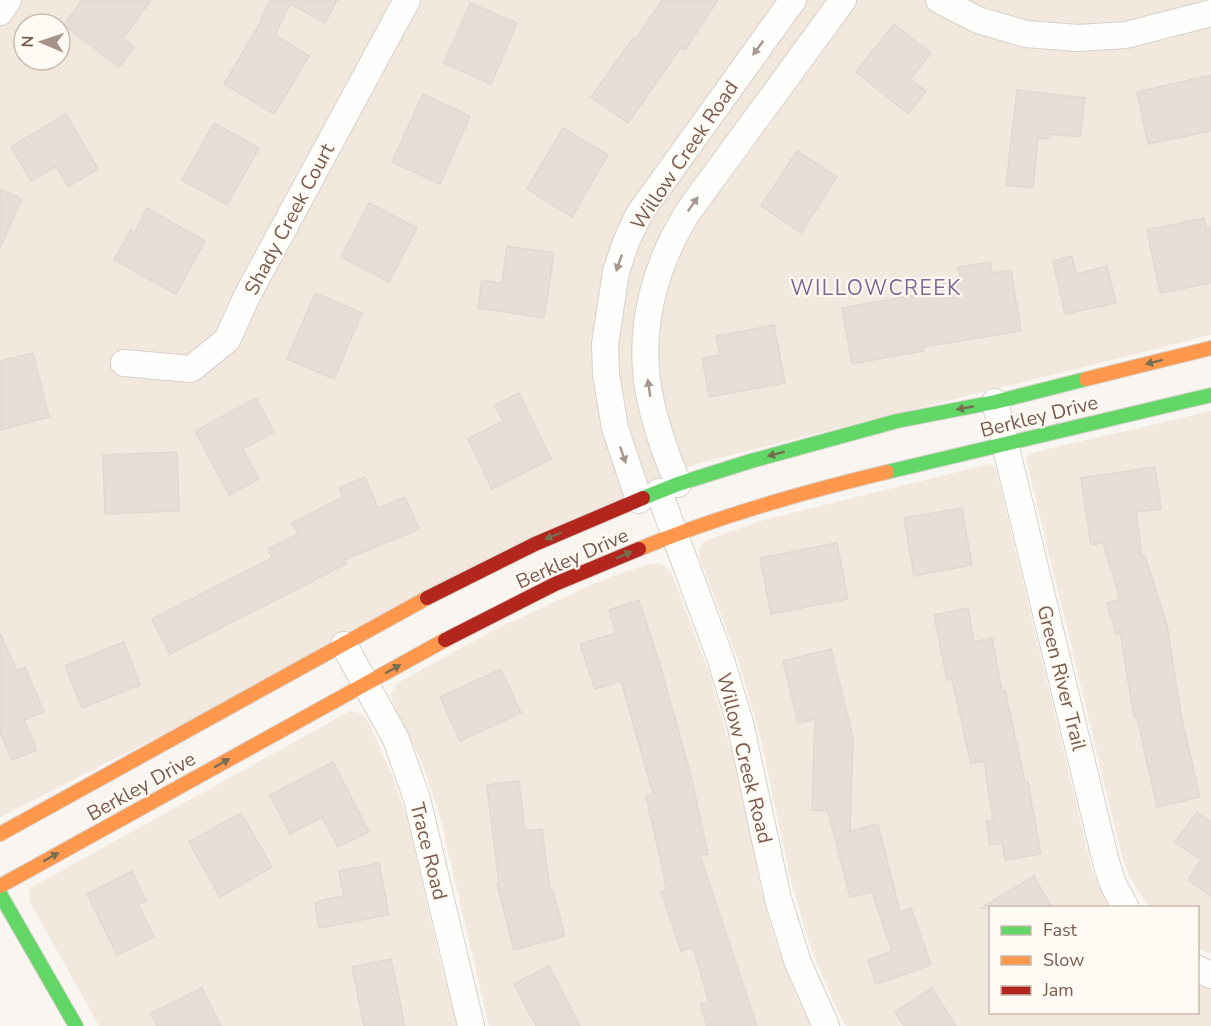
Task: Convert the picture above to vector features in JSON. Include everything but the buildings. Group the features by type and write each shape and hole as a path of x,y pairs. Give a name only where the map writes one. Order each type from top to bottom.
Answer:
{"street":[{"path":"0,12 8,0"},
{"name":"Shady Creek Court","path":"124,363 191,369 227,340 248,294 407,0"},
{"name":"Willow Creek Road","path":"792,0 639,214 616,272 605,344 606,374 615,428 659,492 721,660 740,723 778,899 798,963 826,1026"},
{"name":"Willow Creek Road","path":"659,492 663,446 649,392 646,361 647,333 655,281 675,232 690,209 843,0"},
{"path":"939,0 978,20 1026,34 1078,38 1126,35 1211,13"},
{"name":"Berkley Drive","path":"0,834 435,593 535,544 659,492 751,461 897,422 995,402 1211,348"},
{"name":"Berkley Drive","path":"0,886 455,635 555,584 675,534 819,488 1211,395"},
{"name":"Green River Trail","path":"995,402 1106,862 1113,884 1125,906"},
{"name":"Trace Road","path":"344,645 396,739 417,799 471,1026"},
{"path":"0,894 76,1026"}],"shaded area":[{"path":"0,0 1211,0 1211,335 695,464 0,817"},
{"path":"1211,411 1211,954 1199,948 1199,906 1148,906 1131,880 1122,857 1026,459 1031,453"},
{"path":"990,464 996,469 1092,870 1110,906 989,906 989,1014 1199,1014 1199,983 1211,988 1211,1026 846,1026 811,949 790,877 761,740 740,665 699,556 704,541 764,520"},
{"path":"652,563 663,565 671,572 711,678 740,783 761,890 775,940 795,993 811,1026 489,1026 440,817 423,765 393,703 391,694 396,684 496,629 602,580"},
{"path":"350,711 362,714 369,723 393,778 407,818 443,974 458,1026 99,1026 30,902 29,891 32,887"}],"traffic: fast":[{"path":"643,498 678,484 751,461 897,421 995,402 1086,379"},
{"path":"887,472 1211,395"},
{"path":"0,894 76,1026"}],"traffic: slow":[{"path":"1086,379 1211,348"},
{"path":"639,549 762,506 887,472"},
{"path":"0,834 427,598"},
{"path":"0,886 445,640"}],"traffic: jam":[{"path":"427,598 535,544 643,498"},
{"path":"445,640 555,584 639,549"}],"district":[{"name":"WILLOWCREEK","path":"876,288"}]}
